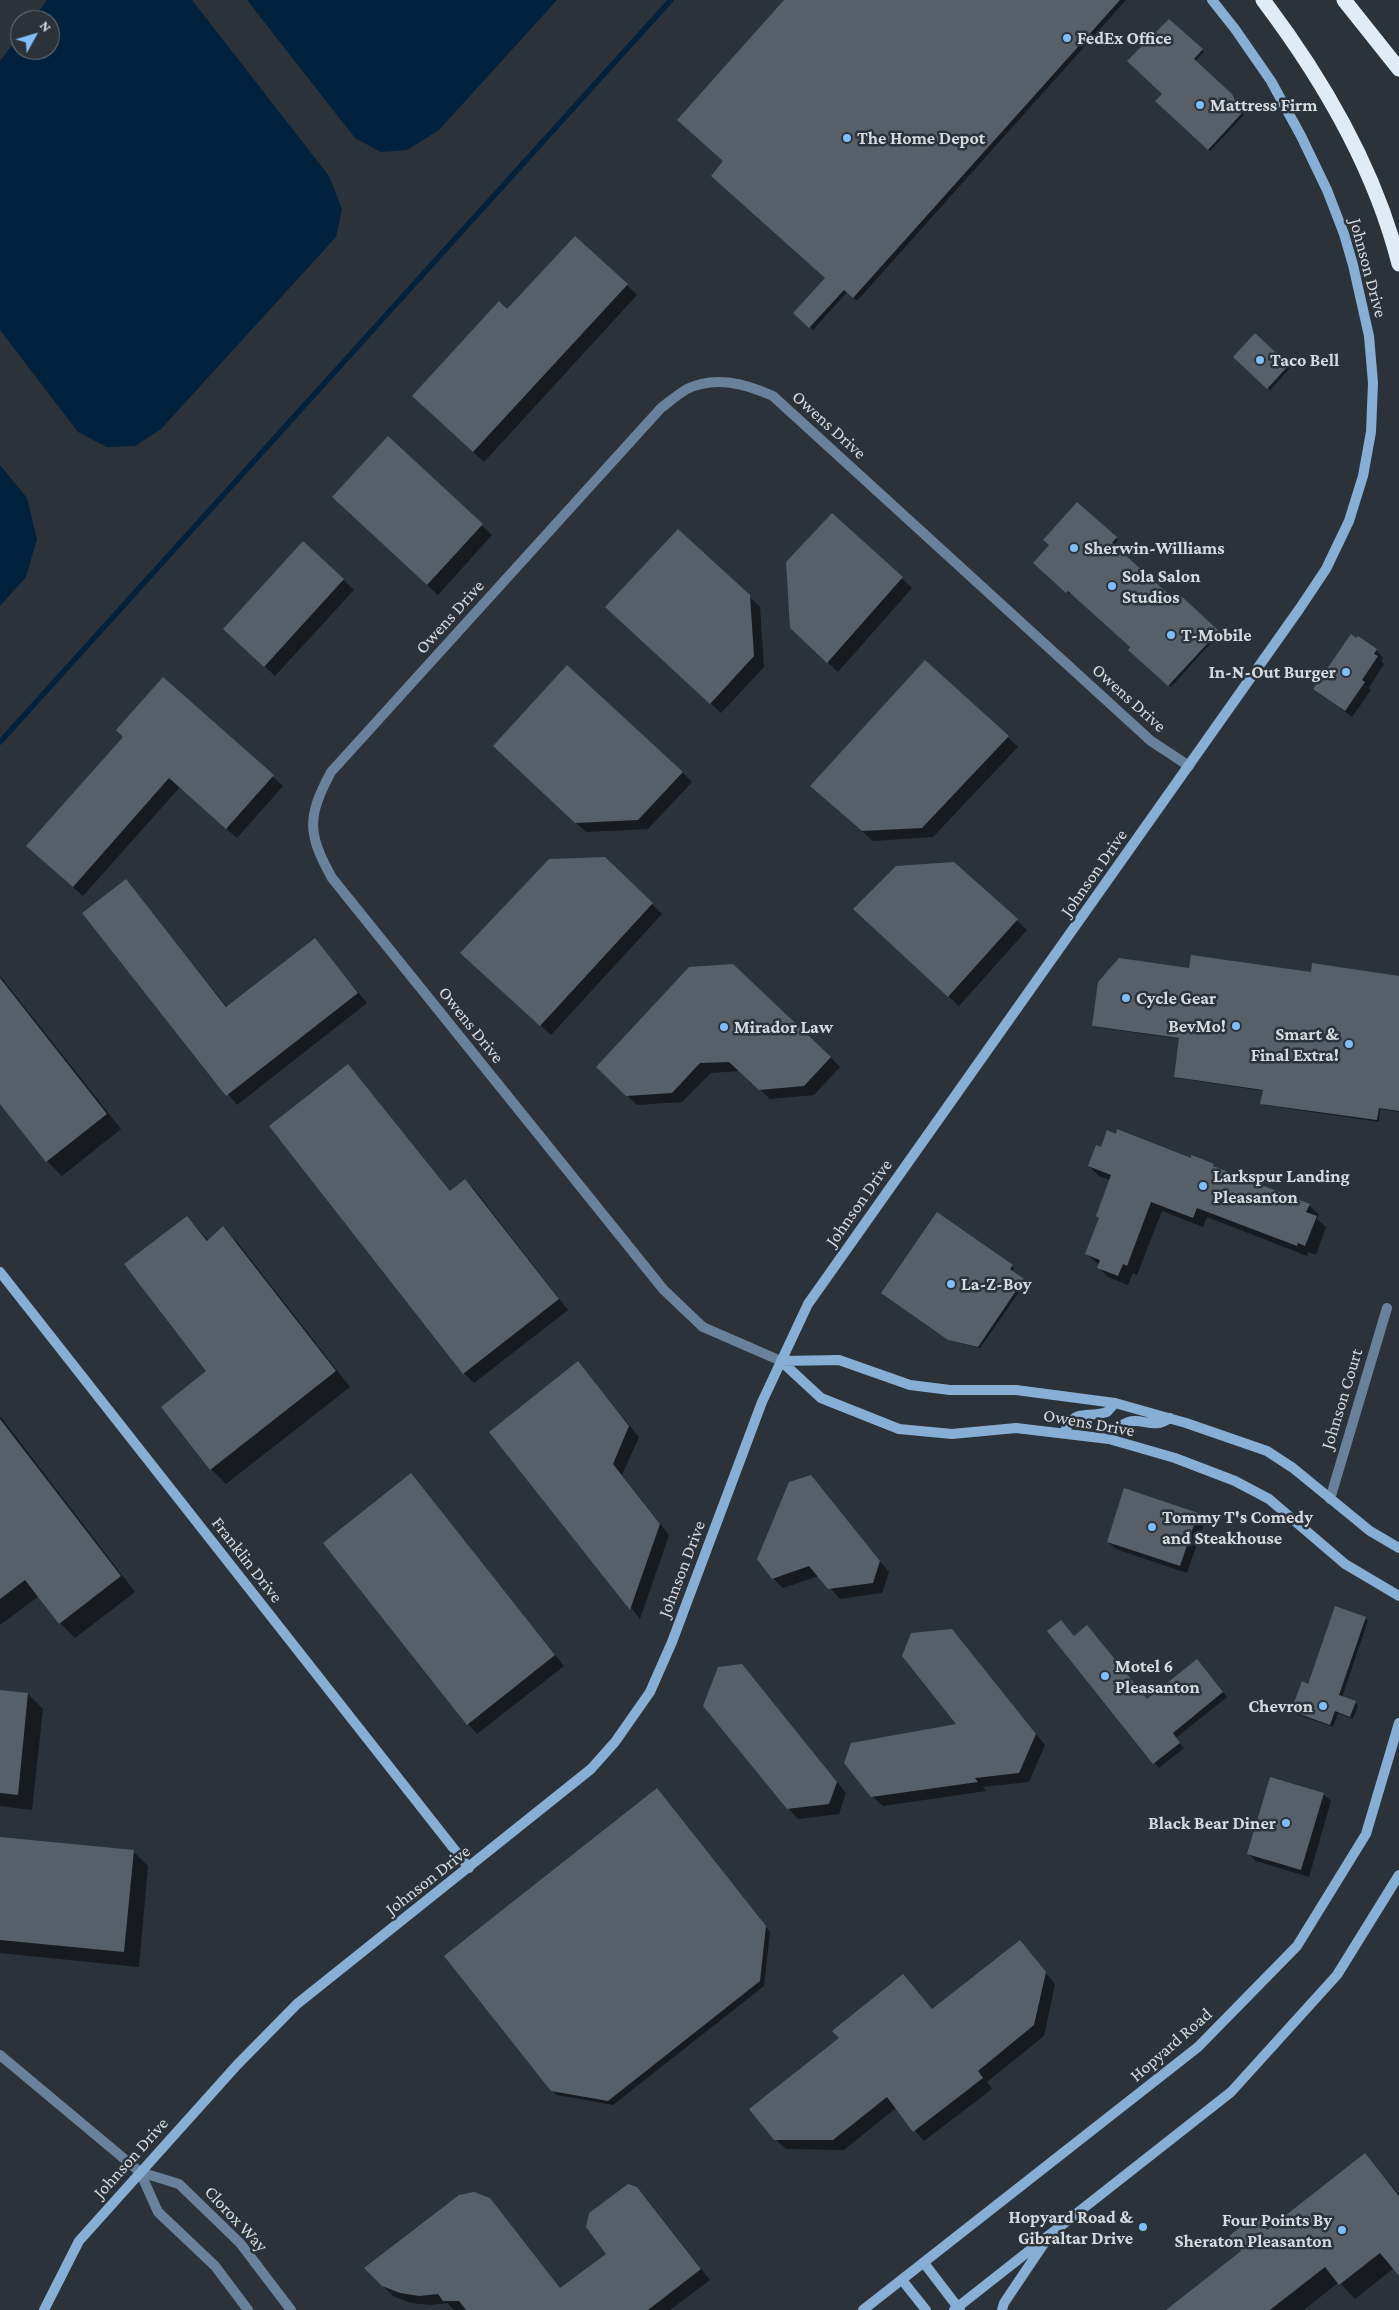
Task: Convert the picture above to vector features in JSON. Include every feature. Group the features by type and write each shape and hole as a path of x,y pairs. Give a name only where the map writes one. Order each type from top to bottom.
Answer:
{"highway":[{"path":"1263,0 1295,43 1332,104 1368,175 1394,244 1399,264"},
{"path":"1344,0 1399,69"}],"street":[{"name":"Johnson Drive","path":"44,2310 79,2241 237,2065 297,2004 591,1769 615,1742 650,1692 672,1642 763,1401 808,1304 1190,766 1326,569 1349,521 1363,476 1369,440 1373,383 1369,336 1344,234 1327,190 1302,136 1271,81 1235,29 1212,0"},
{"name":"Owens Drive","path":"1190,766 1151,740 773,396 747,384 715,382 687,389 661,408 331,772 317,799 312,825 318,852 332,878 663,1289 702,1327 781,1361 821,1398 899,1429 952,1434 1016,1428 1110,1439 1236,1481 1269,1499 1345,1564 1399,1596"},
{"name":"Franklin Drive","path":"0,1272 469,1868"},
{"name":"Johnson Court","path":"1330,1499 1387,1308"},
{"name":"Owens Drive","path":"781,1361 839,1360 910,1385 950,1390 1016,1390 1115,1403 1170,1418 1267,1451 1293,1468 1370,1531 1399,1548"},
{"path":"1064,1433 1073,1417 1081,1414 1107,1412 1115,1403"},
{"path":"1110,1439 1116,1429 1129,1421 1161,1423 1170,1418"},
{"name":"Hopyard Road","path":"863,2310 1198,2047 1298,1946 1366,1834 1399,1723"},
{"path":"924,2263 957,2309 1231,2092 1337,1975 1399,1875"},
{"name":"Clorox Way","path":"0,2054 140,2172 179,2184 240,2243 291,2310"},
{"name":"Clorox Way","path":"140,2172 158,2212 215,2266 248,2310"},
{"path":"1002,2310 1004,2303 1050,2235"},
{"path":"902,2280 926,2310"}],"water":[{"path":"47,0 192,0 329,176 342,209 336,237 161,429 135,446 107,447 78,432 0,330 0,61 10,48 10,60 60,60 60,10 40,10"},
{"path":"247,0 557,0 439,130 407,150 381,152 355,138"},
{"path":"0,465 27,498 37,539 26,577 0,606"}],"building":[{"name":"The Home Depot","path":"784,0 1120,0 853,298 844,290 809,328 793,313 825,278 711,176 723,161 677,120"},
{"path":"1169,19 1203,49 1194,59 1232,94 1242,113 1208,150 1155,101 1162,94 1127,61"},
{"path":"575,236 628,284 473,452 412,396 499,301 507,309"},
{"path":"1255,333 1289,365 1267,389 1233,357"},
{"path":"388,436 483,524 427,585 332,497"},
{"path":"1077,502 1117,537 1112,543 1174,599 1179,594 1219,631 1168,686 1128,650 1130,647 1068,591 1066,593 1033,563 1049,545 1043,540"},
{"path":"832,513 903,577 827,663 790,628 786,562"},
{"path":"678,529 750,595 754,656 710,704 605,607"},
{"path":"303,541 344,579 264,667 223,629"},
{"name":"In-N-Out Burger","path":"1351,634 1356,638 1358,636 1377,649 1374,654 1378,656 1362,680 1365,682 1345,711 1313,689"},
{"path":"925,660 1009,736 922,828 862,831 810,786"},
{"path":"567,665 683,772 638,820 575,823 493,746"},
{"path":"163,677 274,775 226,829 169,778 73,887 26,846 123,737 116,730"},
{"path":"605,857 653,903 540,1026 460,953 549,859"},
{"path":"954,862 1018,919 948,997 853,909 896,866"},
{"path":"126,879 226,1007 315,938 358,993 226,1096 82,913"},
{"path":"1191,955 1311,972 1312,963 1399,976 1399,1111 1379,1108 1377,1120 1260,1104 1263,1090 1174,1077 1179,1038 1092,1026 1098,982 1119,958 1189,968"},
{"path":"733,964 831,1057 804,1086 759,1090 729,1062 700,1063 672,1093 626,1096 596,1067 689,967"},
{"path":"0,978 107,1114 46,1162 0,1104"},
{"path":"348,1064 450,1191 465,1179 559,1299 463,1374 269,1126"},
{"path":"1117,1129 1191,1158 1191,1155 1202,1159 1214,1164 1213,1166 1310,1204 1306,1212 1317,1216 1305,1246 1298,1243 1297,1246 1197,1208 1193,1218 1151,1202 1127,1266 1123,1264 1118,1276 1097,1268 1100,1260 1085,1254 1099,1218 1096,1216 1111,1175 1088,1166 1096,1145 1101,1147 1107,1130 1116,1134"},
{"path":"937,1212 1013,1265 1010,1269 1024,1279 978,1347 948,1340 881,1293"},
{"path":"187,1216 207,1241 223,1226 336,1371 210,1470 161,1407 206,1371 124,1264"},
{"path":"578,1361 629,1426 613,1464 660,1524 630,1610 489,1432"},
{"path":"0,1419 121,1576 59,1624 25,1580 0,1599"},
{"path":"411,1473 555,1655 467,1725 323,1543"},
{"path":"811,1475 880,1561 873,1583 828,1589 809,1566 772,1579 757,1559 789,1482"},
{"name":"Tommy T's Comedy and Steakhouse","path":"1124,1488 1198,1513 1180,1566 1107,1542"},
{"path":"1335,1606 1366,1617 1339,1695 1356,1701 1350,1717 1335,1711 1330,1725 1291,1711 1302,1681 1308,1684"},
{"name":"Motel 6 Pleasanton","path":"1061,1620 1074,1636 1087,1625 1147,1699 1197,1659 1223,1692 1173,1733 1180,1743 1153,1764 1047,1631"},
{"path":"952,1629 1036,1734 1019,1773 975,1778 978,1782 871,1797 844,1763 851,1743 956,1724 902,1656 911,1633"},
{"path":"742,1664 837,1782 829,1804 787,1809 703,1706 718,1667"},
{"path":"0,1690 28,1693 18,1795 0,1793"},
{"name":"Black Bear Diner","path":"1270,1777 1324,1793 1301,1870 1247,1854"},
{"path":"657,1788 766,1926 760,1981 608,2101 551,2091 444,1956"},
{"path":"0,1837 134,1850 124,1952 0,1940"},
{"path":"1020,1940 1046,1972 1034,2025 978,2071 983,2078 913,2132 887,2097 833,2140 774,2140 749,2109 839,2038 832,2031 903,1974 932,2009"},
{"name":"Four Points By Sheraton Pleasanton","path":"1365,2153 1399,2196 1399,2276 1380,2253 1339,2285 1325,2267 1270,2310 1166,2310 1241,2251 1229,2236 1256,2215 1267,2230"},
{"path":"628,2184 637,2187 701,2269 648,2310 466,2310 459,2301 443,2301 438,2294 419,2296 400,2293 382,2286 364,2268 459,2195 474,2192 490,2198 560,2288 606,2254 586,2227 589,2213"}],"waterway":[{"path":"0,742 671,0"}],"place":[{"name":"FedEx Office","path":"1067,38"},
{"name":"Mattress Firm","path":"1200,105"},
{"name":"The Home Depot","path":"847,138"},
{"name":"Taco Bell","path":"1260,360"},
{"name":"Sherwin-Williams","path":"1074,548"},
{"name":"Sola Salon Studios","path":"1112,586"},
{"name":"T-Mobile","path":"1171,635"},
{"name":"In-N-Out Burger","path":"1346,672"},
{"name":"Cycle Gear","path":"1126,998"},
{"name":"BevMo!","path":"1236,1026"},
{"name":"Mirador Law","path":"724,1027"},
{"name":"Smart & Final Extra!","path":"1349,1044"},
{"name":"Larkspur Landing Pleasanton","path":"1203,1186"},
{"name":"La-Z-Boy","path":"951,1284"},
{"name":"Tommy T's Comedy and Steakhouse","path":"1152,1527"},
{"name":"Motel 6 Pleasanton","path":"1105,1676"},
{"name":"Chevron","path":"1323,1706"},
{"name":"Black Bear Diner","path":"1286,1823"},
{"name":"Hopyard Road & Gibraltar Drive","path":"1143,2227"},
{"name":"Four Points By Sheraton Pleasanton","path":"1342,2230"}]}
